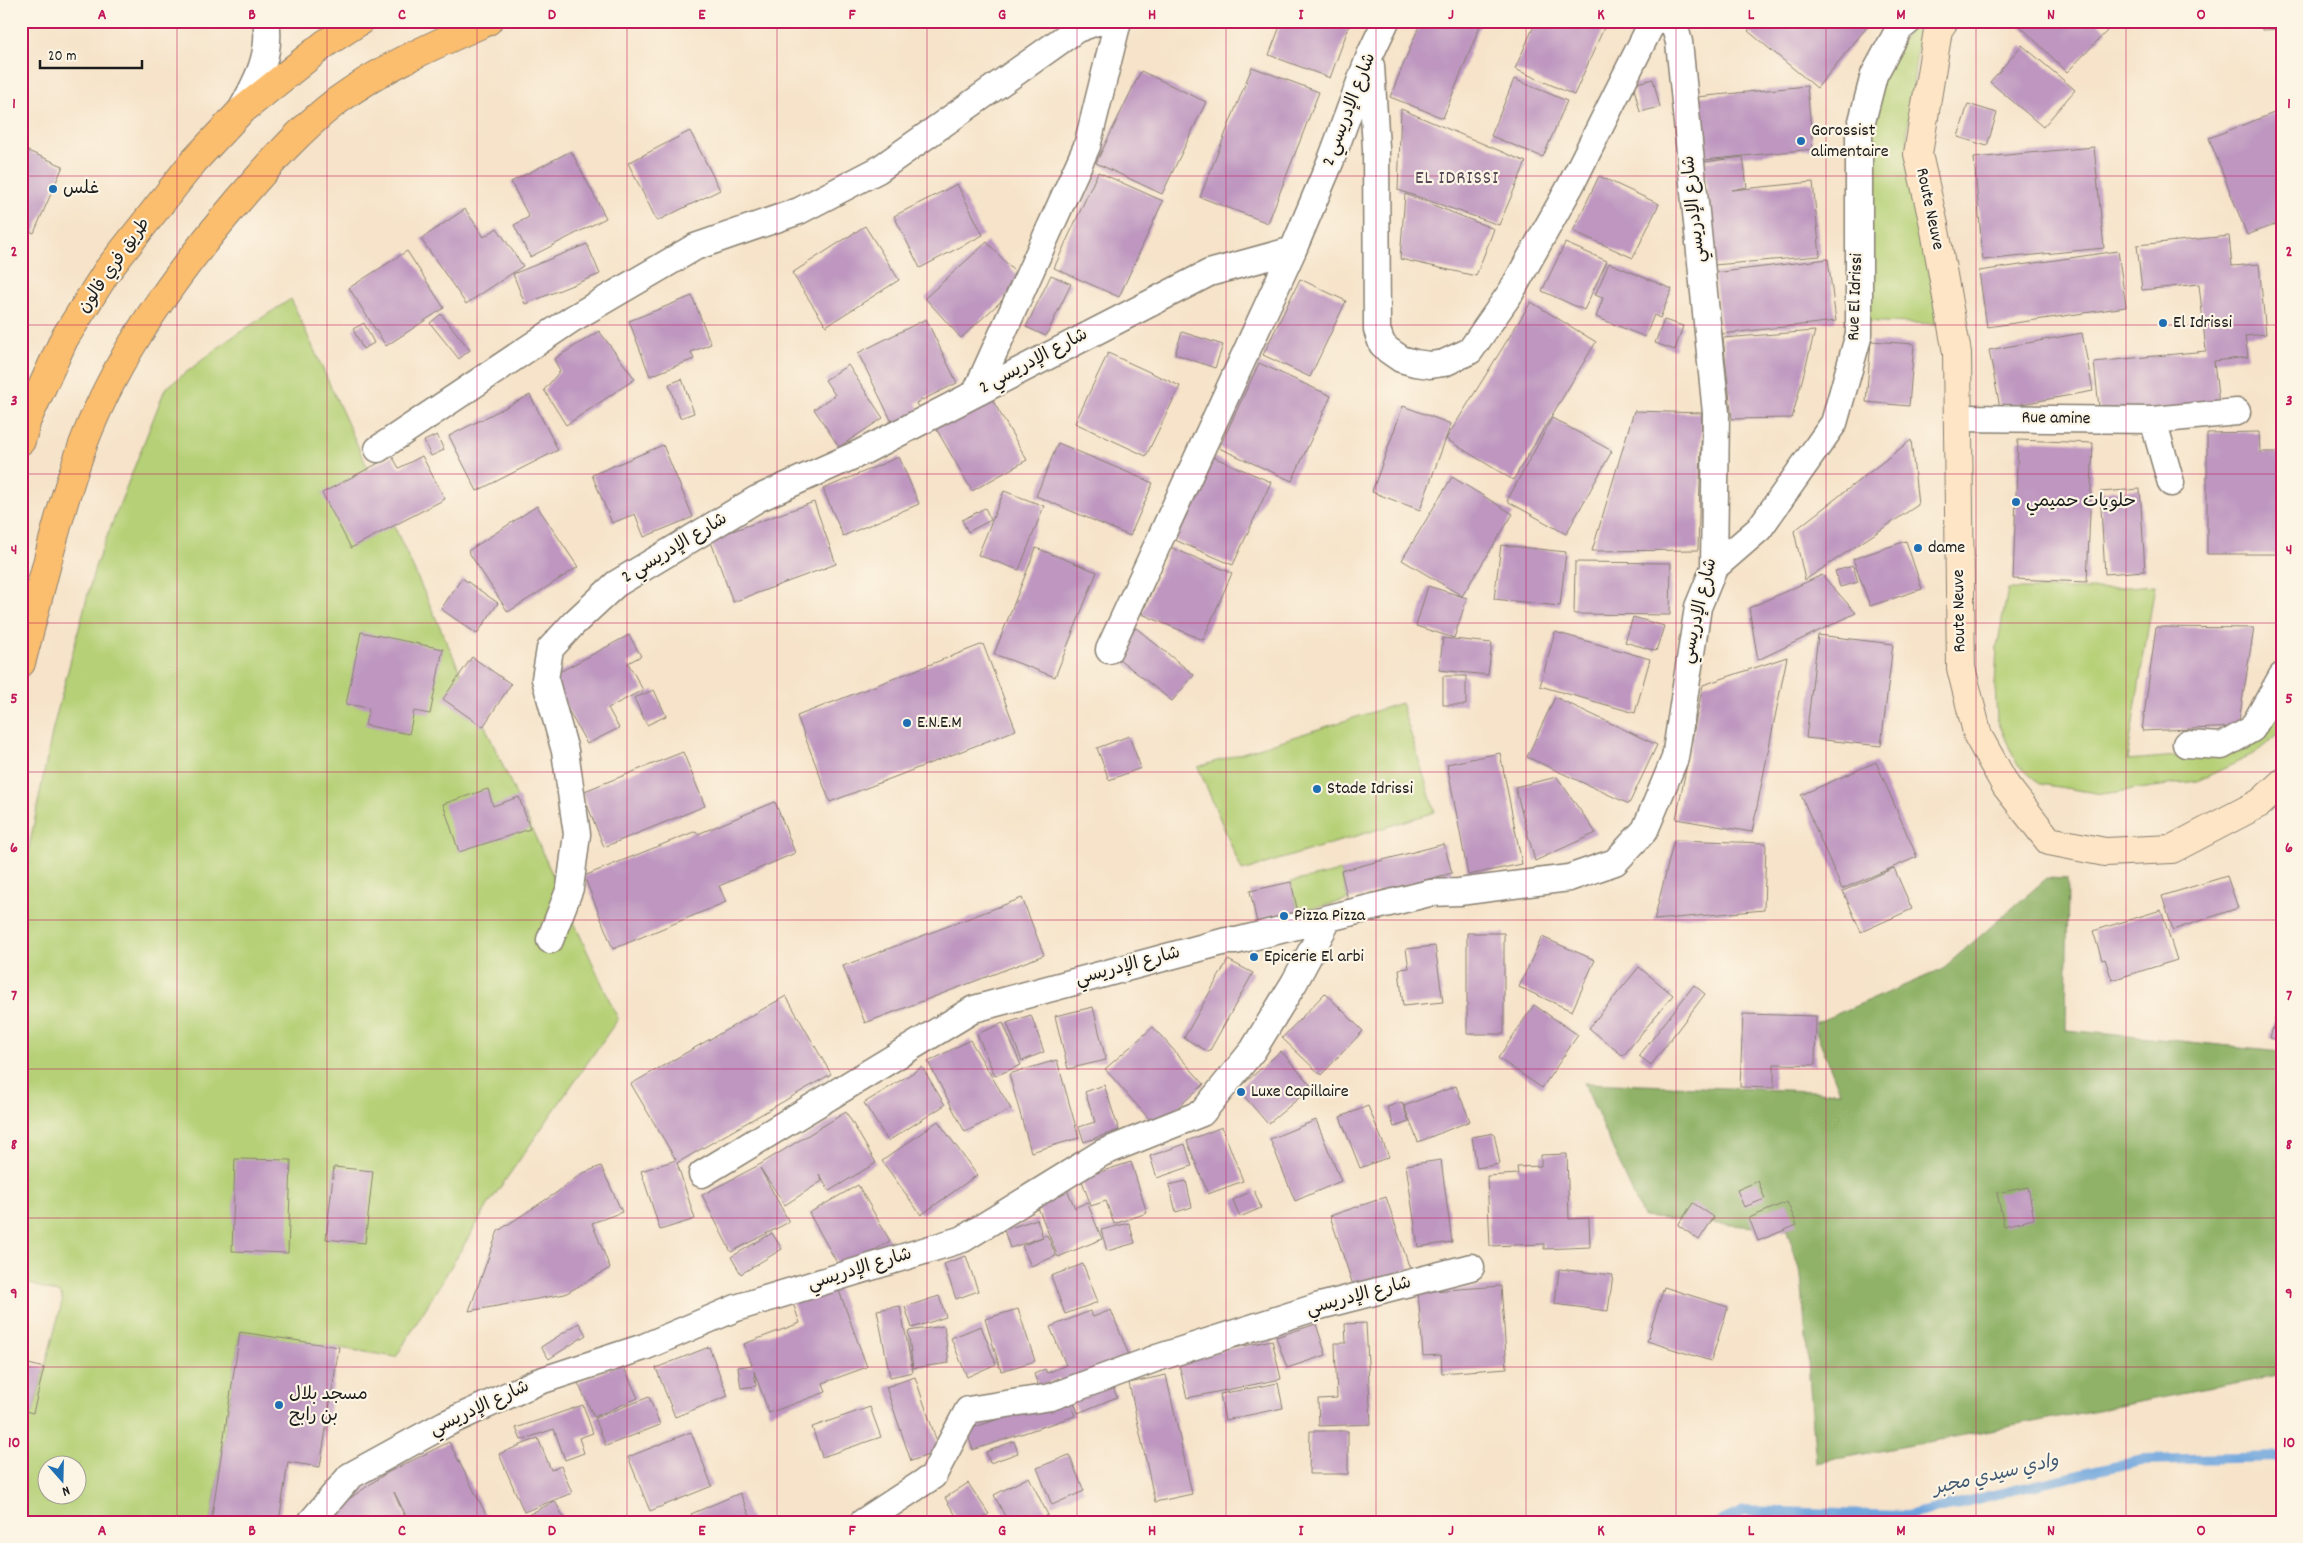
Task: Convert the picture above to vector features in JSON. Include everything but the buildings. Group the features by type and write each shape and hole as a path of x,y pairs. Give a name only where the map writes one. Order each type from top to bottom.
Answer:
{"highway":[{"name":"طريق فري فالون","path":"21,440 27,420 64,339 107,272 194,161 240,112 326,43 360,21"},
{"path":"21,663 62,509 84,442 105,395 137,336 172,283 205,240 262,173 306,126 359,86 394,65 488,21"}],"main road":[{"name":"Route Neuve","path":"1944,21 1938,30 1918,154 1934,225 1957,353 1961,668 1978,736 2006,786 2049,841 2105,852 2172,849 2260,804 2282,783"}],"street":[{"path":"240,112 258,78 267,51 266,21"},
{"path":"378,449 572,319 695,247 799,211 878,170 1077,29 1099,21"},
{"path":"976,392 1086,146 1118,21"},
{"name":"شارع الإدريسي 2","path":"550,940 570,888 577,834 565,751 545,679 550,648 616,584 758,499 862,452 1209,274 1293,250 1331,160 1370,55 1386,21"},
{"path":"1370,55 1376,148 1377,330 1382,344 1394,355 1415,363 1430,365 1444,363 1470,351 1512,292 1571,186 1653,21"},
{"name":"شارع الإدريسي","path":"702,1174 974,1009 1146,961 1430,893 1459,892 1569,878 1615,862 1645,830 1675,758 1698,607 1714,568 1716,413 1678,42 1673,21"},
{"name":"Rue El Idrissi","path":"1714,568 1759,529 1834,423 1859,334 1859,133 1874,75 1899,30 1909,21"},
{"path":"1109,650 1293,250"},
{"name":"Rue amine","path":"1958,418 2153,420 2237,412"},
{"path":"2153,420 2171,483"},
{"path":"2186,744 2222,746 2252,729 2282,676"},
{"name":"شارع الإدريسي","path":"311,1522 350,1476 453,1420 537,1382 644,1347 736,1308 963,1238 1102,1153 1202,1112 1253,1050 1294,983 1329,918"},
{"name":"شارع الإدريسي","path":"863,1522 933,1476 968,1410 1051,1397 1157,1358 1320,1306 1471,1268"}],"green space":[{"path":"1913,21 1920,29 1907,131 1909,161 1939,324 1859,321 1864,112"},
{"path":"291,299 618,1019 490,1202 396,1357 240,1332 211,1522 21,1522 21,1414 33,1413 62,1302 61,1294 21,1281 21,888 53,728 95,567 165,389 228,340"},
{"path":"2155,585 2127,760 2229,752 2273,718 2282,703 2282,731 2253,755 2197,781 2102,794 2040,784 2016,763 1997,719 1995,686 1997,647 2008,589 2101,589"},
{"name":"Stade Idrissi","path":"1401,703 1435,812 1242,871 1198,767"},
{"path":"1341,871 1348,900 1298,912 1291,882"},
{"path":"2047,878 2068,879 2066,1030 2282,1051 2282,1375 1816,1463 1801,1275 1787,1230 1643,1217 1584,1083 1840,1092 1813,1024 1941,970"}],"waterway":[{"name":"وادي سيدي مجبر","path":"1719,1522 1744,1511 1905,1516 2142,1460 2282,1457"}],"place":[{"name":"Gorossist alimentaire","path":"1801,141"},
{"name":"غلس","path":"53,189"},
{"name":"El Idrissi","path":"2163,323"},
{"name":"حلويات حميمي","path":"2016,502"},
{"name":"dame","path":"1918,548"},
{"name":"E.N.E.M","path":"907,723"},
{"name":"Stade Idrissi","path":"1317,789"},
{"name":"Pizza Pizza","path":"1284,916"},
{"name":"Epicerie El arbi","path":"1254,957"},
{"name":"Luxe Capillaire","path":"1241,1092"},
{"name":"مسجد بلال بن رابح","path":"279,1405"}],"district":[{"name":"EL IDRISSI","path":"1457,179"}]}
